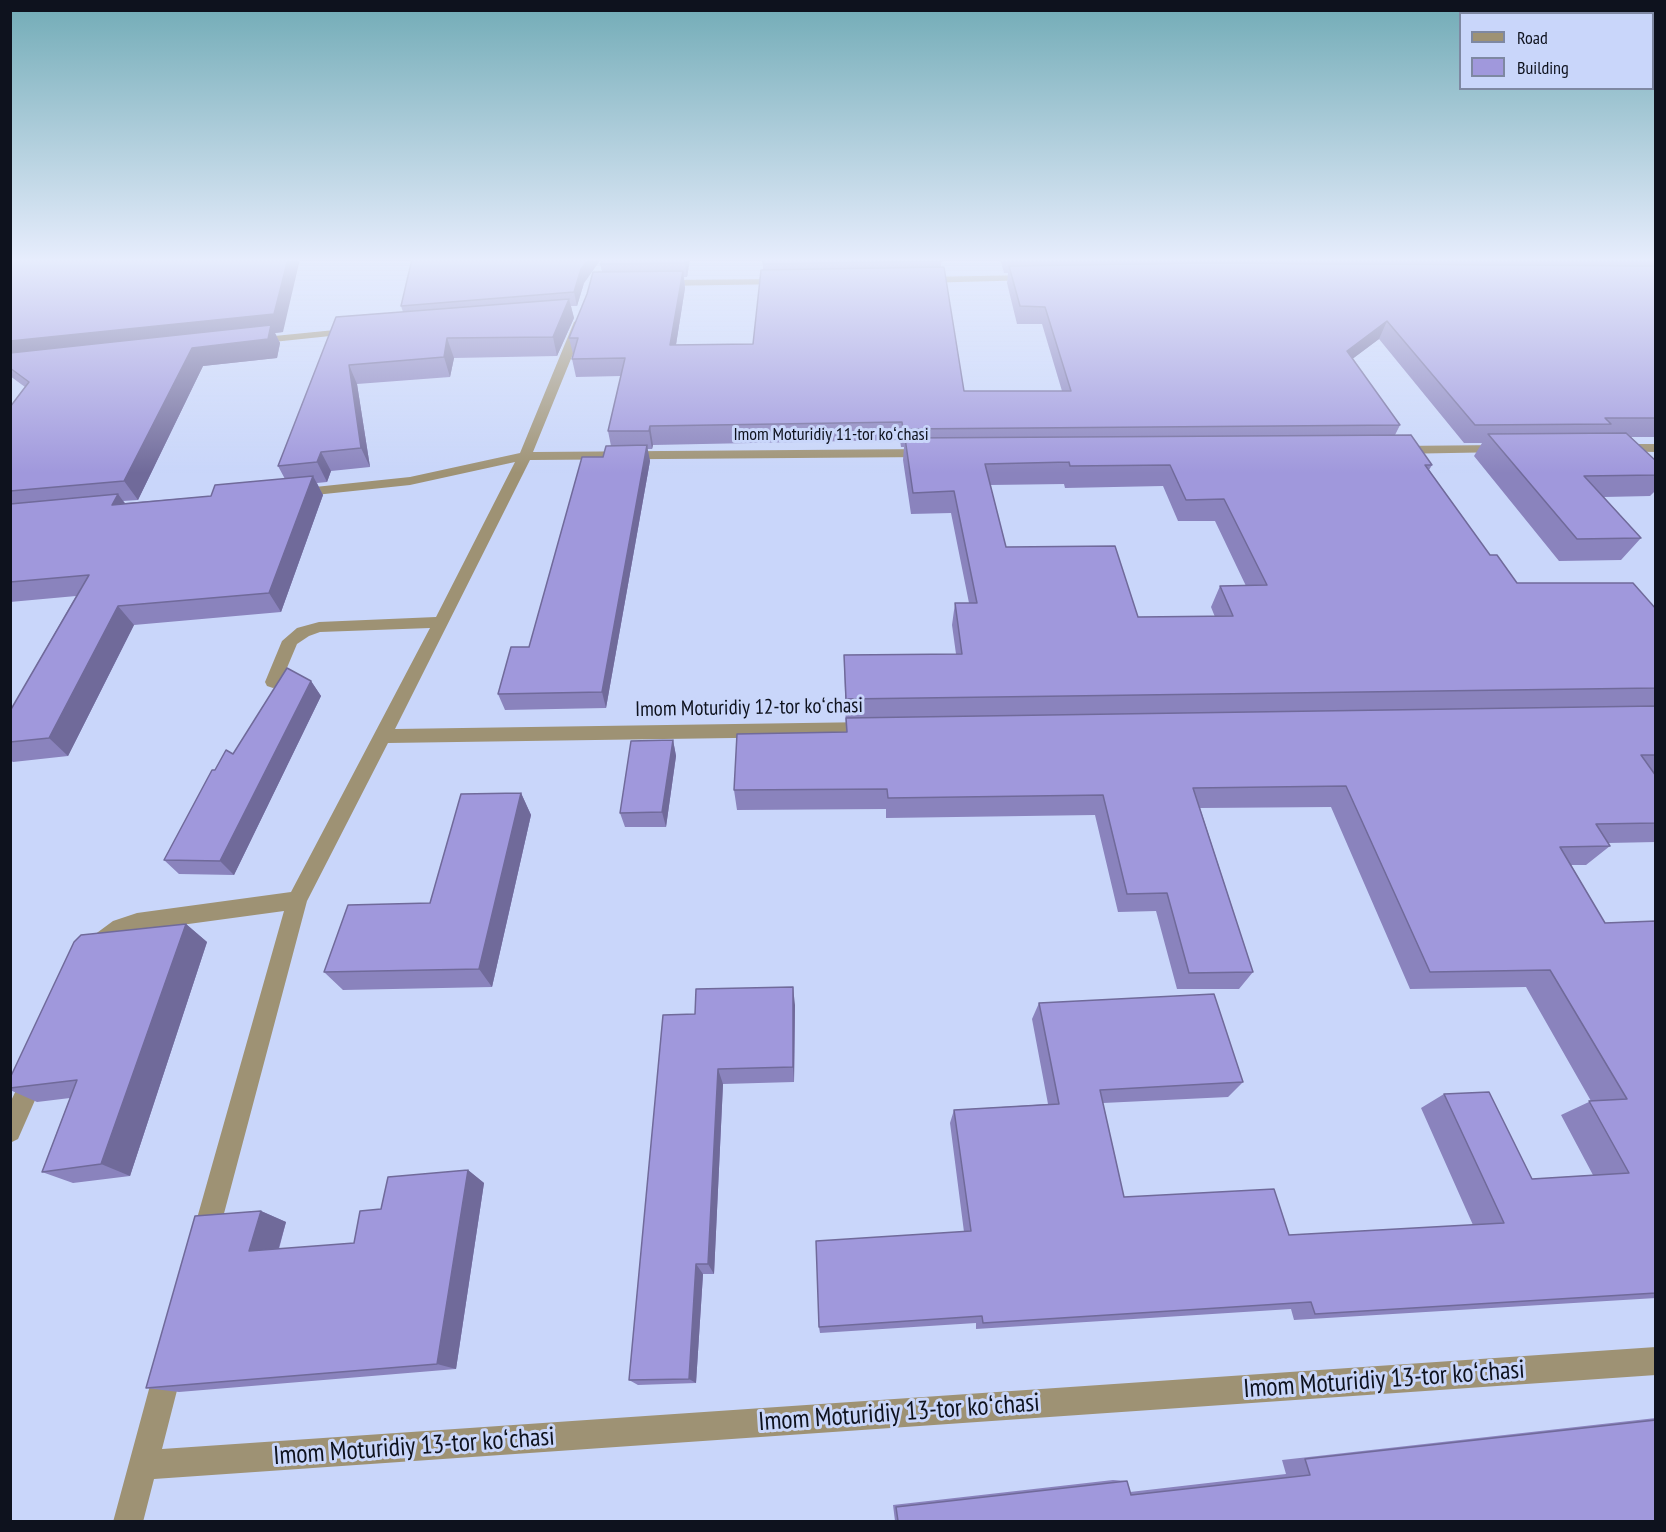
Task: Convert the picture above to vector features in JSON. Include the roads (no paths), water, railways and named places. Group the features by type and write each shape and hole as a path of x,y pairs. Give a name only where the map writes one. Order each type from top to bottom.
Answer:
{"street":[{"path":"236,343 362,330"},
{"path":"199,1258 297,900 525,456 573,330"},
{"path":"1608,448 1656,448"},
{"path":"1382,450 1513,449"},
{"name":"Imom Moturidiy 11-tor koʻchasi","path":"285,494 410,481 525,456 942,453"},
{"path":"273,682 290,641 303,632 319,627 441,622"},
{"name":"Imom Moturidiy 12-tor koʻchasi","path":"383,736 883,729"},
{"path":"85,963 90,952 105,937 137,922 297,900"},
{"path":"10,1131 43,1058"},
{"path":"128,1521 174,1350"},
{"name":"Imom Moturidiy 13-tor koʻchasi","path":"143,1465 1656,1361"}]}
